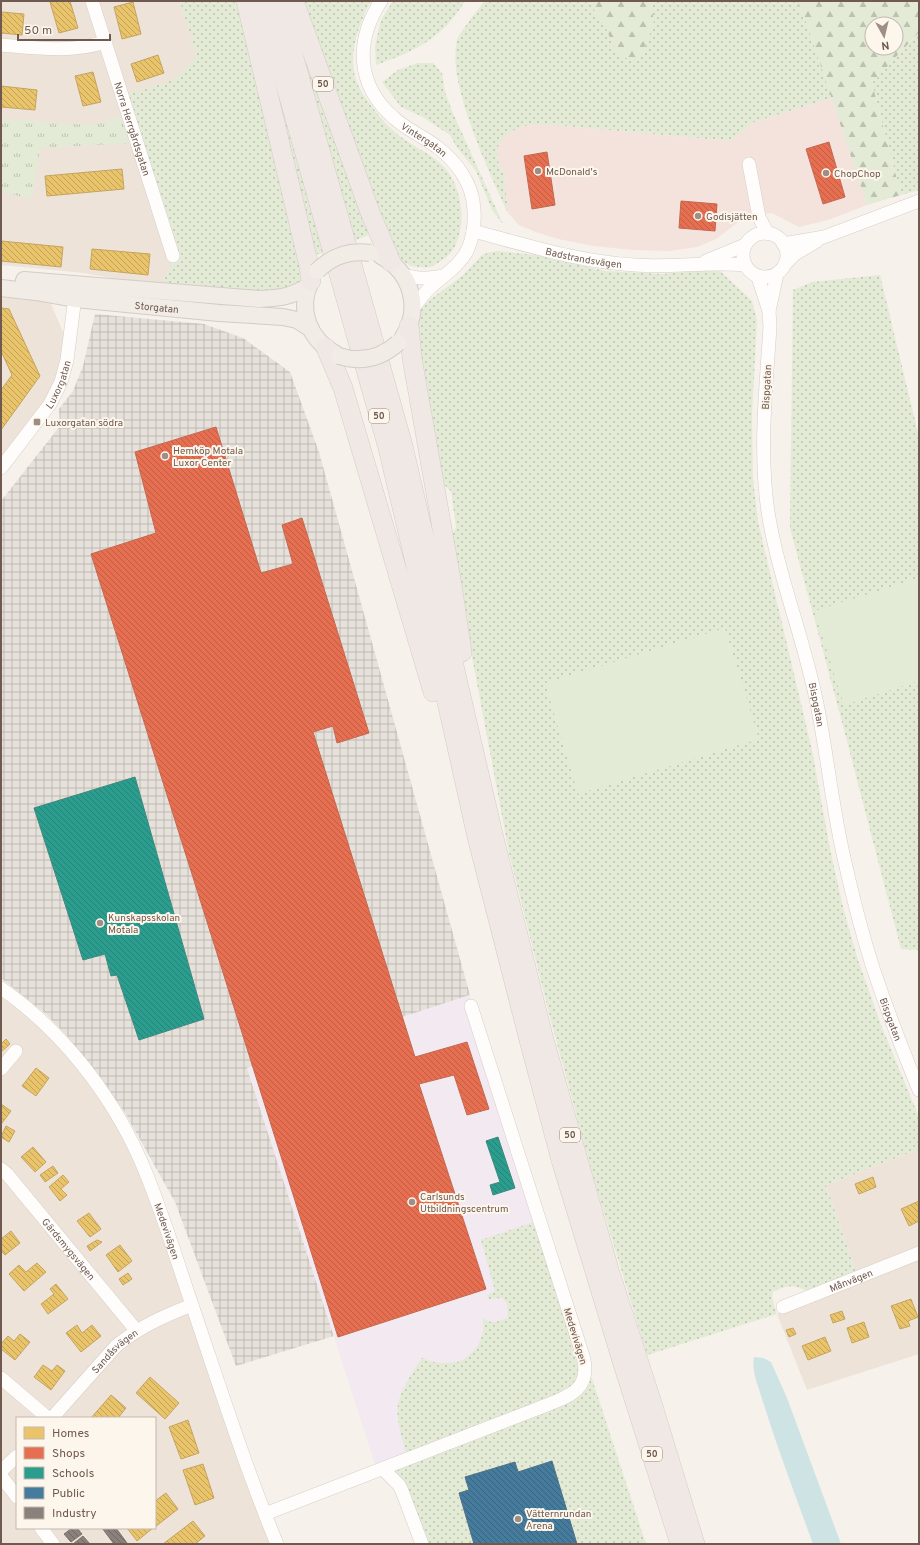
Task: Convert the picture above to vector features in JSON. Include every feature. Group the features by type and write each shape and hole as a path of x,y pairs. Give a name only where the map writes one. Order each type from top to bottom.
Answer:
{"highway":[{"path":"246,1 312,279"},
{"name":"50","path":"262,1 388,448 430,626 477,837 561,1160 680,1544"},
{"name":"50","path":"278,1 403,446 516,933 574,1148 610,1273 651,1399 695,1544"},
{"name":"50","path":"294,1 370,212 397,268"},
{"path":"409,326 413,364 452,584 461,646 466,719"},
{"path":"333,352 477,837"}],"main road":[{"path":"359,252 381,256 397,268 411,290 413,308 409,326 398,343 386,352 367,359 353,359 333,352 317,340 310,329 307,319 305,308 306,297 312,279 326,263 341,255 359,252"},
{"name":"Storgatan","path":"1,278 219,313 283,317 297,320 310,329"},
{"name":"Storgatan","path":"1,288 36,292 76,291 259,299 280,298 294,295 312,279"}],"street":[{"name":"Norra Herrgårdsgatan","path":"92,1 172,256"},
{"name":"Vintergatan","path":"382,1 375,12 366,35 363,49 363,68 367,81 382,107 394,118 436,146 456,164 469,186 472,195 474,217 471,242 461,261 430,288 413,308"},
{"path":"1,45 48,49 79,48 105,42"},
{"path":"749,164 758,217 768,234 779,239 786,250 786,257 781,269"},
{"path":"758,217 743,255 745,265 748,270 758,276 771,276 781,269 795,254 824,237 919,201"},
{"name":"Badstrandsvägen","path":"473,231 574,257 609,263 665,266 696,264 745,265"},
{"name":"Badstrandsvägen","path":"696,264 761,234 768,234"},
{"path":"783,244 824,237"},
{"path":"397,268 417,278 427,279 443,276"},
{"name":"Bispgatan","path":"769,311 781,269"},
{"name":"Bispgatan","path":"758,276 769,311 770,327 764,446 768,512 774,541 812,679 843,856 857,914 871,963 919,1090"},
{"name":"Luxorgatan","path":"1,468 50,404 61,382 67,360 76,291"},
{"name":"Medevivägen","path":"1,988 24,1005 67,1047 97,1085 121,1122 140,1159 265,1514 277,1544"},
{"name":"Medevivägen","path":"265,1514 383,1469 568,1395 575,1391 585,1379 586,1371 583,1356 471,1006"},
{"path":"1,1069 16,1051"},
{"name":"Gärdsmygsvägen","path":"1,1169 7,1174 136,1330"},
{"name":"Månvägen","path":"783,1307 919,1253"},
{"name":"Sandåsvägen","path":"53,1417 116,1346 136,1330 192,1305"},
{"path":"1,1378 47,1417"},
{"path":"1,1471 16,1457"},
{"path":"383,1469 398,1484 402,1491 422,1544"},
{"path":"1,1476 16,1496"},
{"path":"41,1529 53,1544"}],"shaded area":[{"path":"1,1 180,1 198,56 177,254 160,287 84,273 1,265"},
{"path":"832,98 867,205 831,219 799,227 772,213 746,216 716,239 697,247 669,251 633,250 594,246 558,239 519,225 508,213 504,174 498,161 497,149 502,139 517,128 530,125 554,125 730,141 754,122"},
{"path":"1,292 48,297 71,351 65,376 1,469"},
{"path":"95,314 204,324 243,338 290,372 319,452 470,995 247,1068 334,1336 236,1366 175,1202 124,1111 68,1037 46,1014 1,978 1,501 60,426 59,409 73,391 83,366"},
{"path":"1,988 39,1019 131,1137 276,1544 1,1544"},
{"name":"Carlsunds Utbildningscentrum","path":"470,995 583,1362 378,1473 247,1068"},
{"path":"919,1149 919,1247 856,1273 826,1185"},
{"path":"919,1258 919,1354 807,1390 777,1314"},
{"path":"754,1357 763,1358 771,1362 787,1398 841,1544 813,1544 781,1456 754,1374"}],"green space":[{"path":"180,1 371,1 358,31 353,53 353,64 358,85 363,94 388,126 405,140 436,160 451,176 459,196 461,218 458,239 450,254 432,267 413,266 407,264 402,260 394,248 384,229 322,253 302,257 301,279 292,287 281,291 266,293 228,293 160,287 177,254 122,96 174,80 197,56"},
{"path":"393,1 465,1 447,25 426,42 415,49 376,65 375,46 381,20"},
{"path":"484,1 797,1 806,21 832,98 754,122 730,141 554,125 530,125 517,128 502,139 497,149 498,161 504,174 508,213 481,152 472,127 458,79 455,58 458,38"},
{"path":"588,1 651,1 654,24 639,60 618,57 605,26"},
{"path":"797,1 919,1 919,32 904,48 904,16 864,16 864,56 897,56 872,83 901,195 867,205 806,21"},
{"path":"919,32 919,190 901,195 872,83 897,56 904,56 904,48"},
{"path":"418,63 433,63 442,73 445,92 452,111 503,224 492,210 476,171 456,146 450,135 421,116 401,107 382,82 398,70"},
{"path":"128,115 137,143 40,148 32,199 1,192 1,119 89,125"},
{"path":"497,251 535,255 606,271 662,274 718,269 752,301 757,320 752,413 753,479 758,522 812,750 831,854 844,911 858,960 881,1025 919,1117 919,1149 826,1185 856,1273 807,1291 794,1286 782,1288 773,1292 772,1298 777,1314 647,1355 593,1176 551,1021 509,853 450,540 456,527 451,491 440,481 416,348 418,318 422,308 431,299 462,276 481,256"},
{"path":"880,275 919,437 919,950 901,949 790,528 793,290 812,282"},
{"path":"919,578 919,681 844,705 814,611"},
{"path":"725,628 759,739 578,794 545,683"},
{"path":"540,1220 646,1544 422,1544 386,1470 409,1461 399,1424 397,1410 402,1392 422,1358 439,1363 460,1361 471,1354 482,1337 482,1317 492,1322 508,1318 507,1304 503,1298 488,1299 487,1295 495,1291 481,1240"}],"building: Homes":[{"path":"70,1 78,28 59,33 50,2"},
{"path":"133,2 141,34 122,39 114,7"},
{"path":"1,12 24,14 22,35 1,33"},
{"path":"158,55 164,73 137,82 131,64"},
{"path":"93,72 101,102 83,106 75,76"},
{"path":"1,86 37,90 35,110 1,107"},
{"path":"122,169 124,189 47,196 45,176"},
{"path":"1,241 63,247 61,267 1,261"},
{"path":"92,249 150,254 148,275 90,269"},
{"path":"1,308 9,309 40,376 1,430 1,390 12,375 1,351"},
{"path":"6,1039 10,1044 1,1052 1,1044"},
{"path":"36,1068 49,1078 36,1096 22,1086"},
{"path":"1,1104 11,1111 2,1123 1,1122"},
{"path":"6,1126 15,1131 9,1142 1,1137"},
{"path":"33,1147 46,1162 35,1172 21,1157"},
{"path":"53,1166 58,1173 45,1182 40,1175"},
{"path":"63,1175 69,1182 61,1189 67,1195 60,1201 49,1187"},
{"path":"873,1177 876,1187 859,1194 855,1184"},
{"path":"919,1201 919,1221 909,1226 901,1209"},
{"path":"89,1213 101,1229 90,1237 77,1221"},
{"path":"11,1231 20,1243 5,1255 1,1251 1,1239"},
{"path":"97,1240 102,1242 90,1251 87,1246"},
{"path":"120,1245 132,1261 118,1272 106,1255"},
{"path":"37,1263 46,1272 24,1291 9,1274 19,1265 26,1272"},
{"path":"128,1273 132,1279 123,1285 119,1279"},
{"path":"56,1284 68,1299 48,1314 41,1304 54,1294 50,1289"},
{"path":"911,1299 918,1317 908,1321 910,1326 900,1329 891,1306"},
{"path":"842,1311 845,1319 833,1323 830,1315"},
{"path":"864,1322 869,1337 852,1343 847,1328"},
{"path":"77,1325 82,1333 92,1325 101,1336 81,1352 66,1333"},
{"path":"793,1328 796,1334 789,1337 786,1330"},
{"path":"20,1334 30,1342 15,1360 1,1349 1,1344 8,1336 14,1341"},
{"path":"825,1337 831,1351 808,1360 802,1346"},
{"path":"43,1365 52,1371 57,1365 65,1371 51,1390 34,1377"},
{"path":"150,1377 179,1403 165,1419 136,1393"},
{"path":"111,1395 126,1408 119,1417 92,1417"},
{"path":"188,1420 199,1453 181,1459 169,1427"},
{"path":"203,1464 214,1498 195,1505 183,1470"},
{"path":"166,1493 178,1509 156,1526 156,1500"},
{"path":"193,1521 205,1536 195,1544 163,1544"},
{"path":"128,1529 152,1529 137,1541"}],"building: Shops":[{"name":"ChopChop","path":"829,142 845,197 823,204 806,149"},
{"name":"McDonald's","path":"547,152 555,205 532,209 524,156"},
{"name":"Godisjätten","path":"681,201 717,204 715,231 679,228"},
{"path":"216,427 261,573 293,564 282,525 302,518 369,733 337,743 333,726 313,732 415,1057 467,1042 489,1109 467,1115 454,1075 419,1084 486,1289 338,1337 91,554 156,533 135,452"}],"building: Schools":[{"path":"135,777 204,1019 139,1040 117,975 111,976 105,954 83,960 34,808"},
{"path":"498,1137 515,1188 493,1195 490,1185 500,1182 486,1141"}],"building: Public":[{"name":"Vätternrundan Arena","path":"552,1461 577,1544 474,1544 459,1493 469,1490 465,1477 515,1462 518,1472"}],"building: Industry":[{"path":"71,1529 78,1529 82,1534 71,1542 64,1534"},
{"path":"103,1529 117,1529 127,1543 114,1544"},
{"path":"83,1536 90,1544 73,1544"}],"place":[{"name":"McDonald's","path":"538,171"},
{"name":"ChopChop","path":"826,173"},
{"name":"Godisjätten","path":"698,216"},
{"name":"Luxorgatan södra","path":"37,422"},
{"name":"Hemköp Motala Luxor Center","path":"165,456"},
{"name":"Kunskapsskolan Motala","path":"100,923"},
{"name":"Carlsunds Utbildningscentrum","path":"412,1202"},
{"name":"Vätternrundan Arena","path":"518,1519"}]}
